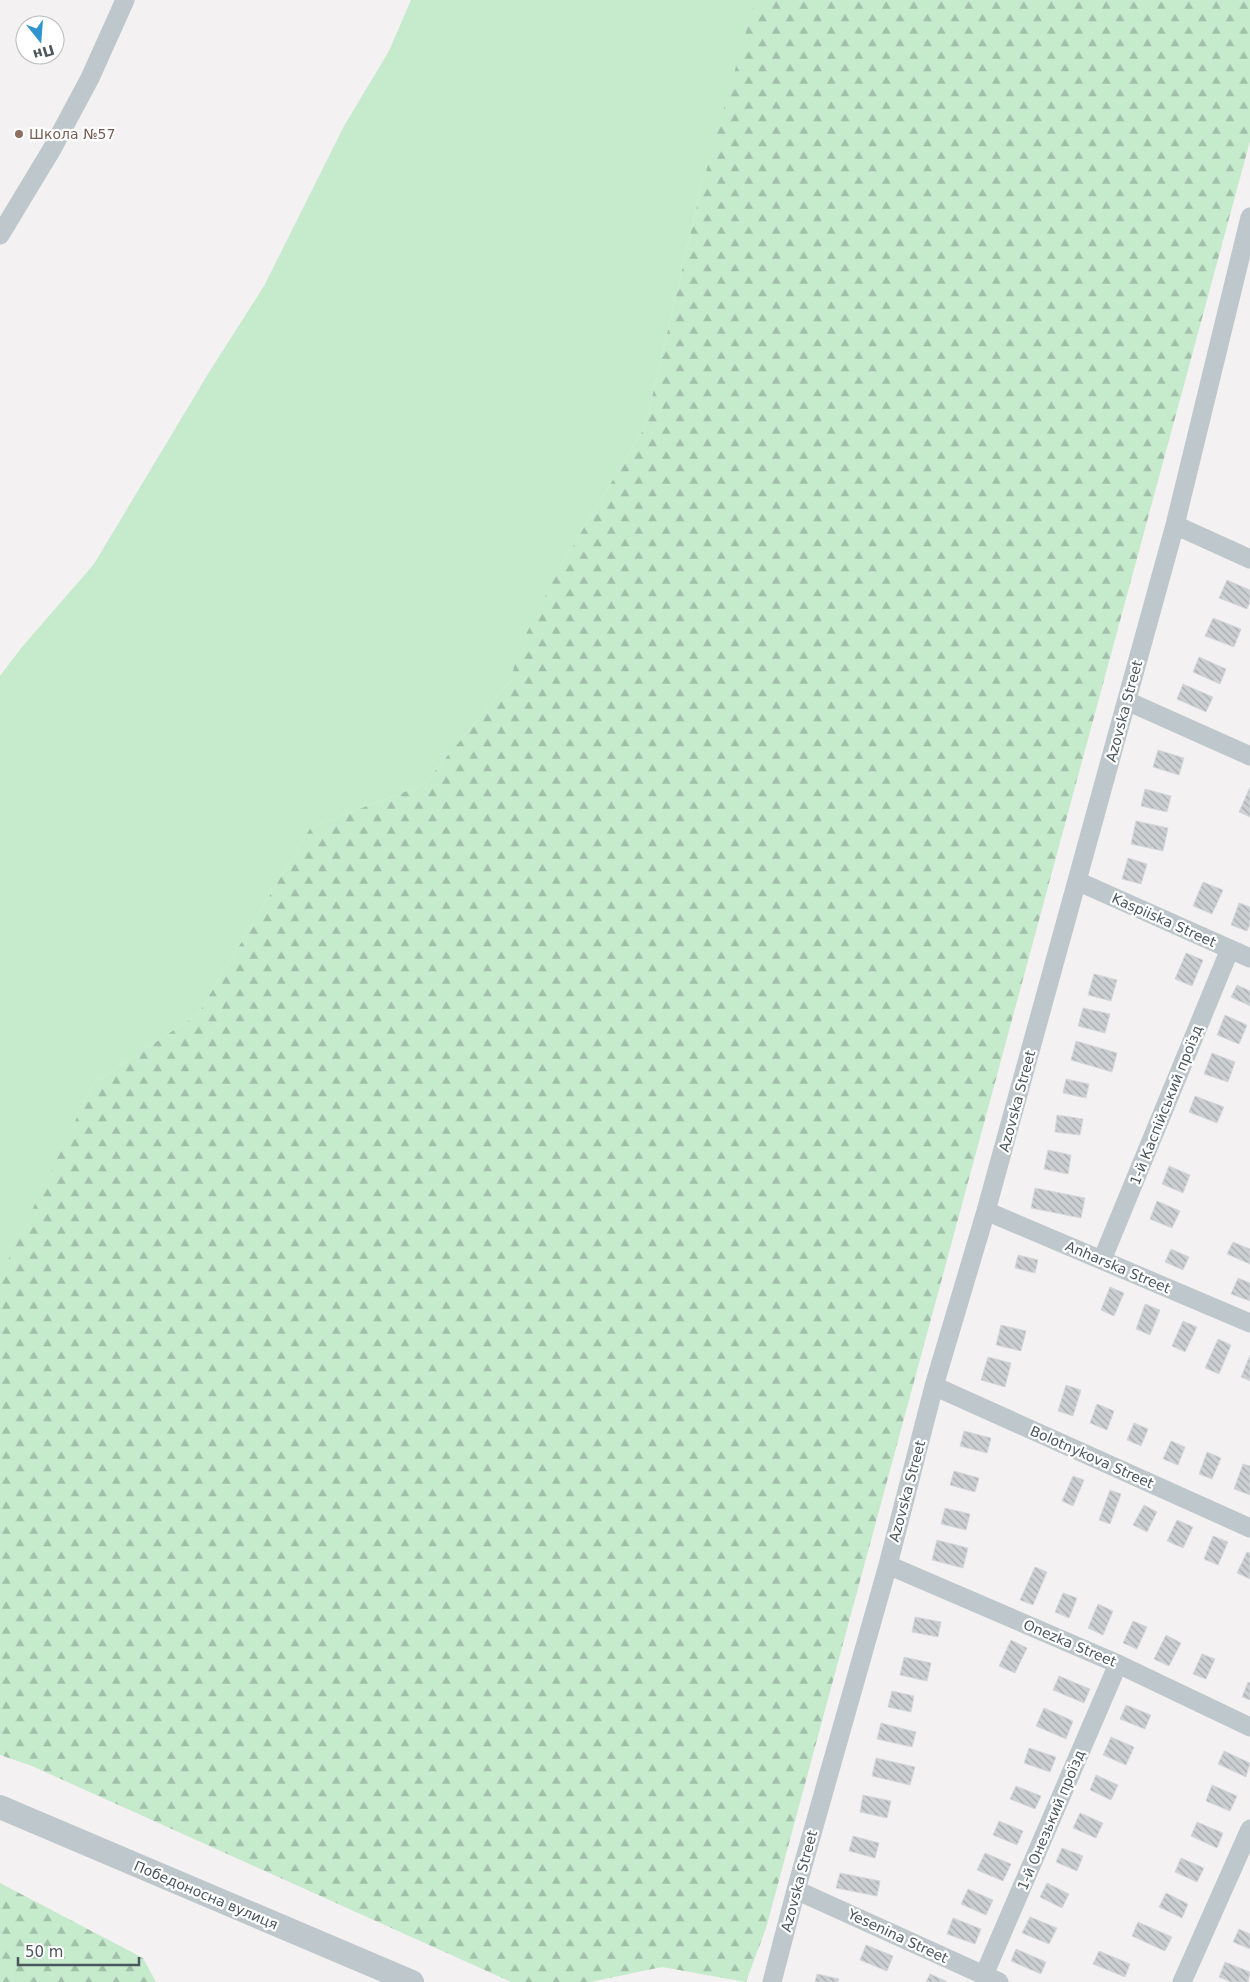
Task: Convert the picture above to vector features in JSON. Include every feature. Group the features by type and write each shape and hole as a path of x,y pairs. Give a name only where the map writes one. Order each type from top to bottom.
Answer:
{"street":[{"path":"0,236 52,149 90,78 125,0"},
{"name":"Azovska Street","path":"772,1982 796,1890 888,1565 934,1386 986,1211 1175,525 1250,217"},
{"path":"1175,525 1250,559"},
{"path":"1127,701 1250,756"},
{"name":"Kaspiiska Street","path":"1077,881 1250,958"},
{"name":"1-й Каспійський проїзд","path":"1102,1260 1230,949"},
{"name":"Anharska Street","path":"986,1211 1250,1323"},
{"name":"Bolotnykova Street","path":"934,1386 1250,1528"},
{"name":"Onezka Street","path":"888,1565 1118,1664 1250,1727"},
{"name":"1-й Онезький проїзд","path":"992,1979 1118,1664"},
{"name":"Победоносна вулиця","path":"0,1807 412,1982"},
{"path":"1182,1982 1250,1829"},
{"name":"Yesenina Street","path":"796,1890 992,1979"}],"green space":[{"path":"411,0 758,0 701,189 645,427 560,567 511,680 423,785 311,827 198,1014 93,1084 0,1279 0,676 22,647 94,564 208,374 264,286 344,126 389,51"},
{"path":"755,0 1250,0 1250,141 766,1928 746,1982 662,1967 590,1982 511,1982 32,1766 0,1755 0,1279 93,1084 198,1014 311,827 423,785 511,680 518,650 560,567 645,427 701,189"},
{"path":"0,1883 143,1958 156,1982 0,1982"}],"building":[{"path":"1227,580 1250,590 1250,602 1247,609 1219,598"},
{"path":"1213,618 1241,629 1234,647 1205,636"},
{"path":"1199,657 1226,669 1220,684 1193,672"},
{"path":"1183,684 1213,697 1206,712 1177,699"},
{"path":"1158,750 1184,758 1179,775 1153,767"},
{"path":"1250,787 1250,817 1239,812"},
{"path":"1145,789 1171,796 1167,812 1141,806"},
{"path":"1136,821 1168,828 1163,851 1131,844"},
{"path":"1128,858 1147,864 1141,884 1122,879"},
{"path":"1203,882 1223,890 1212,914 1193,906"},
{"path":"1239,903 1250,907 1250,924 1247,931 1231,925"},
{"path":"1186,953 1203,960 1192,986 1175,979"},
{"path":"1094,974 1117,980 1111,1001 1088,995"},
{"path":"1237,985 1250,991 1250,1006 1231,997"},
{"path":"1083,1008 1110,1014 1105,1033 1078,1026"},
{"path":"1225,1015 1247,1025 1239,1044 1217,1035"},
{"path":"1076,1041 1117,1053 1112,1072 1071,1060"},
{"path":"1212,1053 1235,1062 1228,1082 1204,1074"},
{"path":"1066,1079 1089,1084 1086,1098 1063,1093"},
{"path":"1195,1096 1224,1107 1217,1123 1189,1112"},
{"path":"1057,1115 1083,1119 1080,1135 1055,1132"},
{"path":"1048,1150 1071,1155 1068,1174 1044,1169"},
{"path":"1169,1166 1190,1175 1183,1193 1162,1184"},
{"path":"1035,1188 1085,1198 1081,1218 1031,1208"},
{"path":"1157,1201 1180,1211 1172,1228 1150,1219"},
{"path":"1233,1242 1250,1249 1250,1264 1227,1254"},
{"path":"1171,1249 1189,1257 1183,1270 1165,1262"},
{"path":"1018,1255 1038,1260 1035,1273 1015,1268"},
{"path":"1238,1278 1250,1283 1250,1301 1231,1294"},
{"path":"1110,1287 1124,1293 1114,1316 1101,1310"},
{"path":"1145,1304 1160,1310 1150,1335 1136,1329"},
{"path":"1183,1321 1197,1327 1185,1352 1172,1346"},
{"path":"1001,1325 1026,1331 1021,1351 996,1345"},
{"path":"1218,1339 1231,1345 1219,1374 1205,1368"},
{"path":"1250,1355 1250,1381 1241,1377"},
{"path":"988,1357 1011,1363 1005,1387 981,1380"},
{"path":"1066,1385 1081,1390 1073,1416 1058,1411"},
{"path":"1097,1404 1114,1411 1107,1430 1090,1423"},
{"path":"1134,1423 1148,1429 1141,1446 1127,1440"},
{"path":"964,1431 991,1438 987,1453 960,1446"},
{"path":"1171,1441 1185,1447 1178,1465 1163,1459"},
{"path":"1207,1452 1221,1458 1212,1479 1199,1474"},
{"path":"1243,1464 1250,1466 1250,1495 1234,1489"},
{"path":"954,1471 979,1478 975,1492 950,1485"},
{"path":"1073,1476 1084,1480 1073,1506 1062,1501"},
{"path":"1110,1490 1121,1494 1110,1524 1099,1520"},
{"path":"1144,1505 1157,1512 1147,1532 1133,1525"},
{"path":"945,1508 970,1514 966,1530 941,1524"},
{"path":"1177,1520 1193,1527 1183,1548 1167,1541"},
{"path":"1213,1536 1228,1542 1218,1565 1204,1559"},
{"path":"937,1540 968,1548 963,1568 932,1560"},
{"path":"1247,1552 1250,1553 1250,1579 1237,1573"},
{"path":"1035,1567 1047,1572 1033,1605 1020,1600"},
{"path":"1063,1593 1077,1598 1069,1618 1055,1612"},
{"path":"1098,1604 1113,1611 1103,1635 1088,1628"},
{"path":"915,1617 941,1622 938,1637 912,1632"},
{"path":"1133,1621 1147,1627 1137,1649 1123,1643"},
{"path":"1166,1635 1181,1643 1169,1666 1154,1659"},
{"path":"1011,1640 1027,1648 1015,1673 999,1666"},
{"path":"1202,1654 1215,1659 1206,1679 1193,1674"},
{"path":"904,1657 931,1663 927,1681 900,1675"},
{"path":"1059,1676 1090,1689 1084,1703 1053,1690"},
{"path":"1248,1682 1250,1683 1250,1700 1242,1697"},
{"path":"892,1691 914,1696 911,1712 888,1707"},
{"path":"1126,1705 1151,1715 1145,1729 1120,1719"},
{"path":"1044,1708 1073,1721 1066,1739 1036,1726"},
{"path":"881,1723 916,1732 912,1747 877,1739"},
{"path":"1111,1737 1134,1747 1126,1765 1103,1755"},
{"path":"1029,1748 1056,1757 1050,1772 1024,1763"},
{"path":"1224,1751 1250,1763 1246,1777 1218,1764"},
{"path":"876,1758 915,1767 910,1785 872,1776"},
{"path":"1096,1775 1118,1785 1111,1800 1090,1790"},
{"path":"1212,1785 1237,1796 1230,1811 1206,1801"},
{"path":"1016,1786 1041,1796 1035,1809 1010,1799"},
{"path":"863,1795 891,1801 887,1818 860,1812"},
{"path":"1080,1813 1103,1823 1096,1838 1073,1828"},
{"path":"999,1821 1023,1831 1017,1845 993,1835"},
{"path":"1197,1822 1223,1833 1217,1848 1191,1836"},
{"path":"853,1836 879,1843 875,1858 849,1851"},
{"path":"1062,1848 1083,1856 1077,1871 1056,1862"},
{"path":"985,1853 1011,1864 1003,1881 977,1870"},
{"path":"1181,1858 1204,1868 1197,1882 1175,1872"},
{"path":"840,1873 880,1881 877,1896 836,1888"},
{"path":"1047,1883 1069,1894 1062,1908 1040,1897"},
{"path":"968,1889 993,1900 986,1915 961,1904"},
{"path":"1166,1893 1188,1904 1182,1918 1159,1907"},
{"path":"1030,1917 1057,1928 1049,1944 1022,1933"},
{"path":"953,1918 981,1929 975,1944 947,1934"},
{"path":"1138,1922 1172,1937 1165,1951 1132,1936"},
{"path":"1239,1929 1250,1934 1250,1949 1233,1942"},
{"path":"866,1945 893,1956 887,1971 860,1960"},
{"path":"1016,1949 1046,1962 1041,1974 1011,1961"},
{"path":"1099,1951 1130,1964 1125,1977 1093,1964"},
{"path":"1225,1962 1250,1972 1248,1982 1231,1982 1219,1977"},
{"path":"817,1974 839,1979 838,1982 815,1982"},
{"path":"930,1974 946,1981 946,1982 926,1982"}],"place":[{"name":"Школа №57","path":"19,134"}]}
